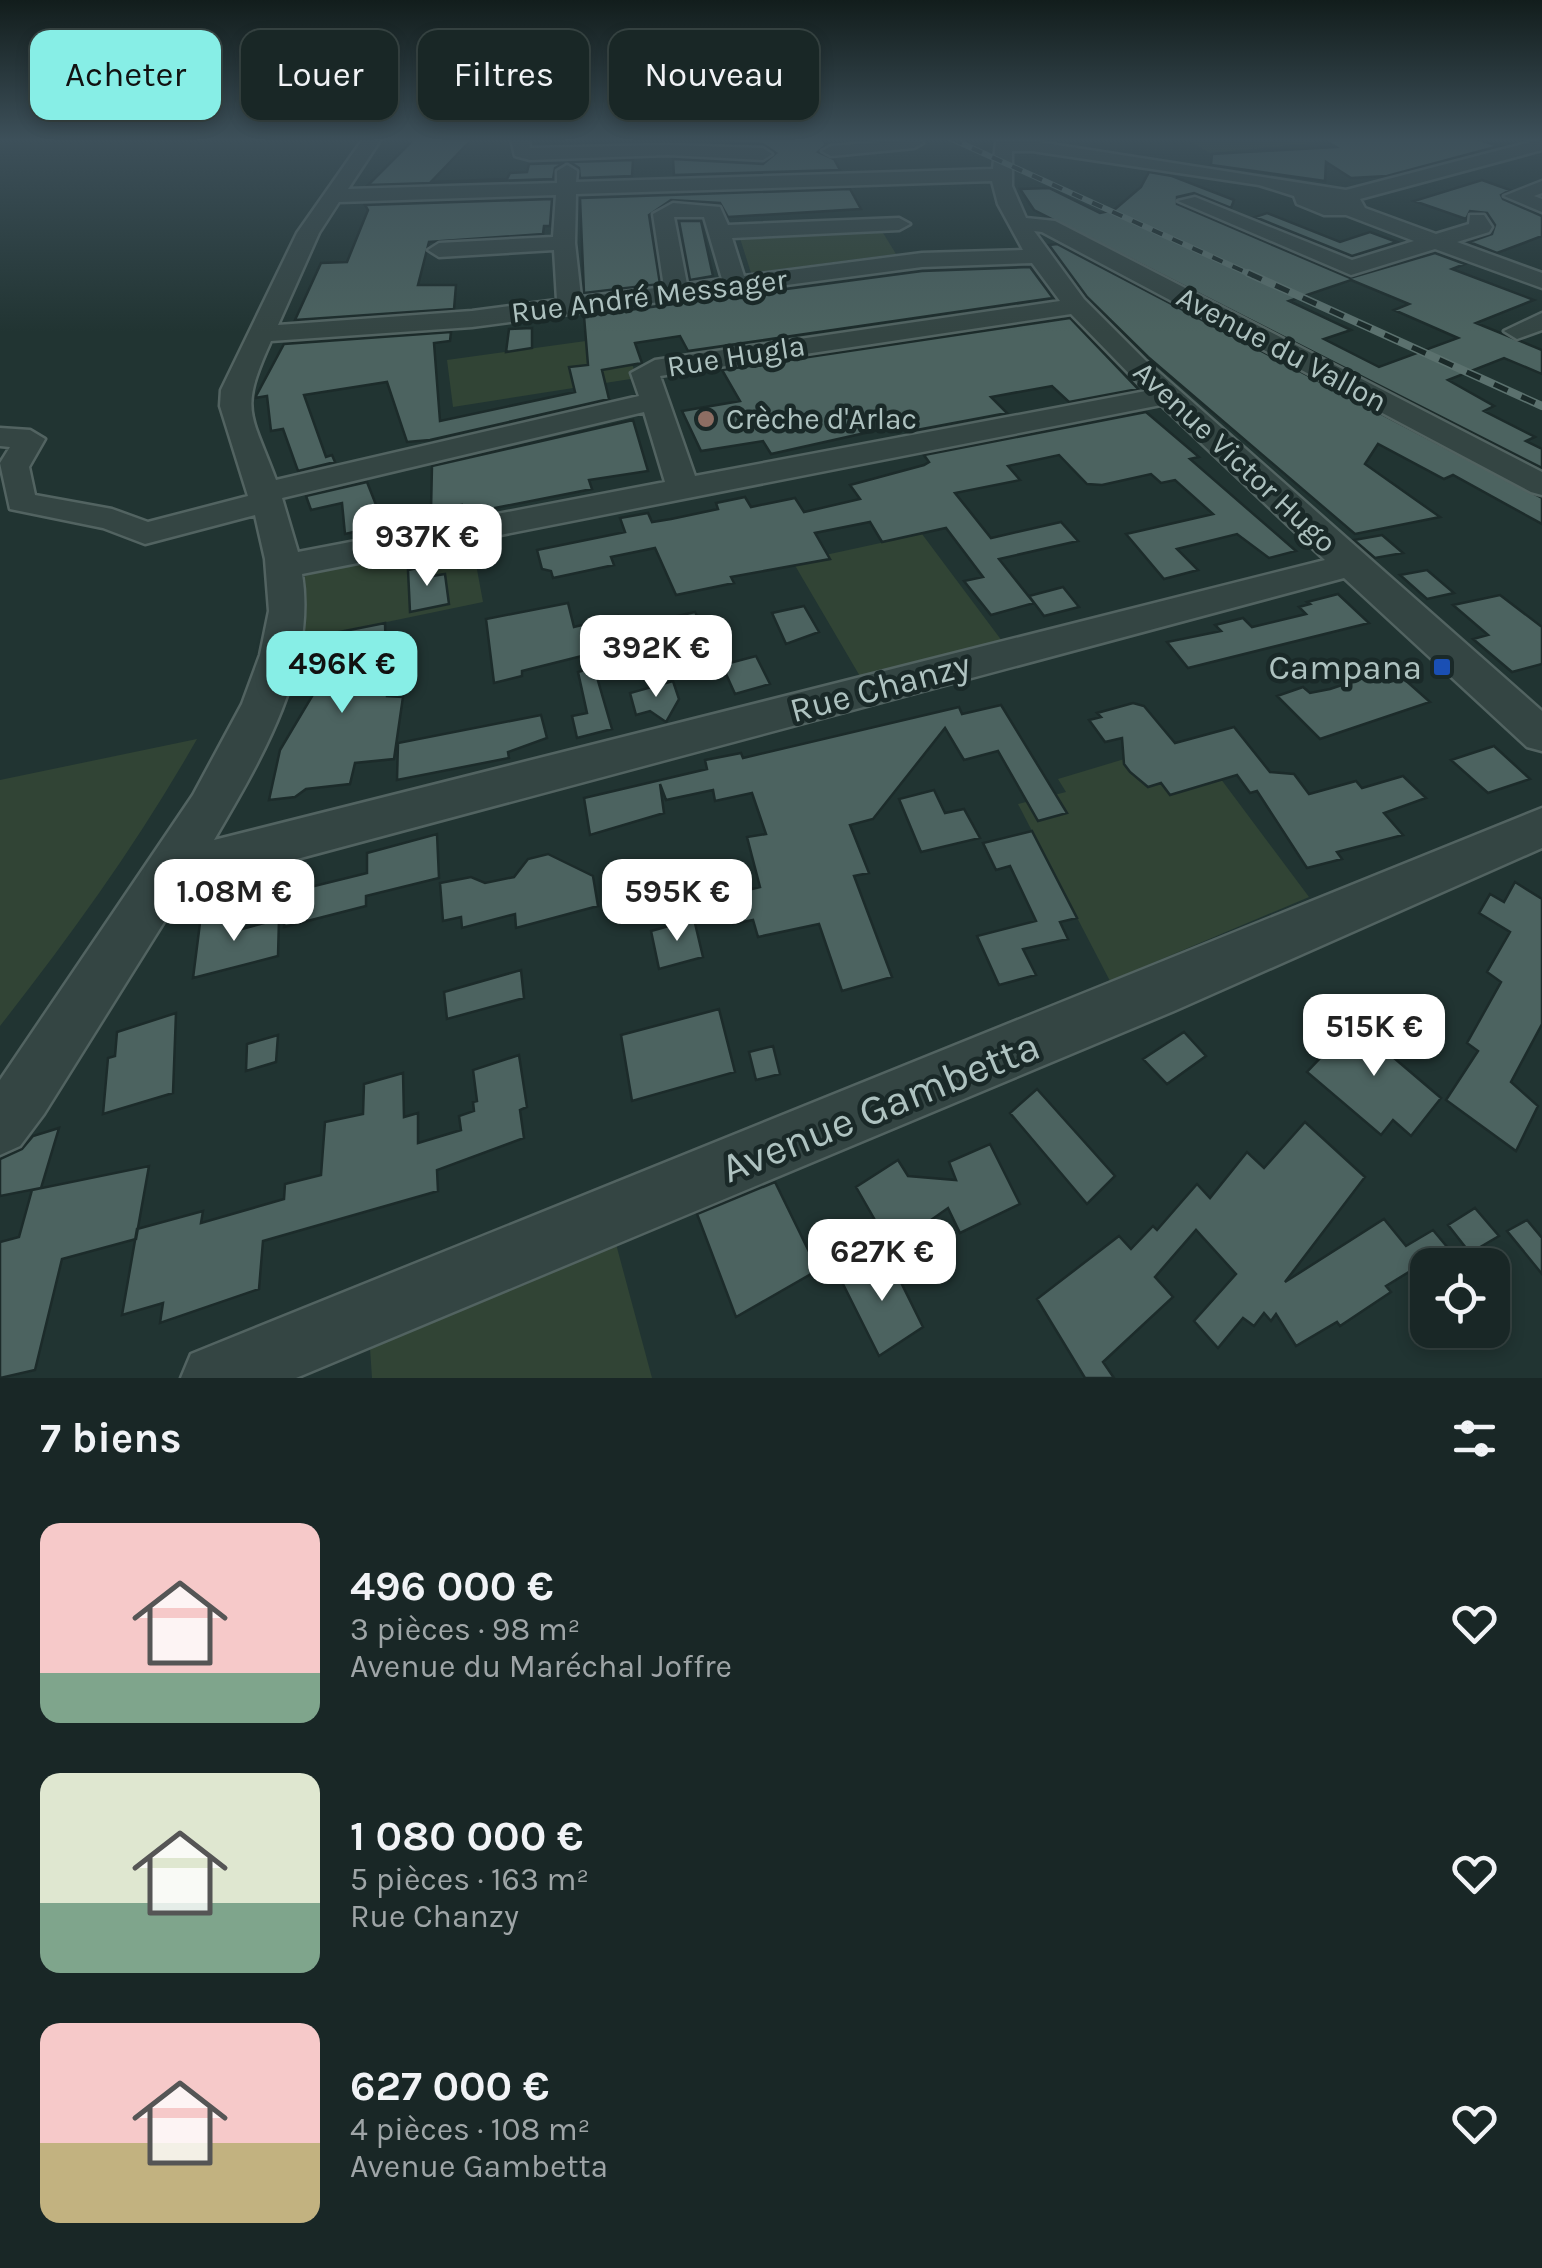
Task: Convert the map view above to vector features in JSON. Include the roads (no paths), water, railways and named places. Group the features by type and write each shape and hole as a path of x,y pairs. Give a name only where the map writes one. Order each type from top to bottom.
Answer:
{"street":[{"path":"0,1126 176,861 238,754 282,651 287,611 283,566 234,406 235,390 258,334 326,203"},
{"path":"562,203 553,244 570,305"},
{"path":"887,203 922,260"},
{"name":"Avenue Victor Hugo","path":"1014,203 1020,224 1040,256 1080,304 1169,395 1350,565 1542,734"},
{"path":"1194,203 1351,268 1481,227 1476,219"},
{"path":"1361,203 1436,242 1542,281"},
{"path":"677,292 663,214 710,209 735,285"},
{"path":"719,232 899,224"},
{"name":"Avenue du Vallon","path":"1020,224 1047,226 1542,485"},
{"path":"438,250 553,244"},
{"path":"485,317 513,280 553,244"},
{"name":"Rue André Messager","path":"258,334 485,317 922,260 1040,256"},
{"name":"Rue Hugla","path":"0,437 30,439 13,467 21,502 112,519 145,534 263,497 654,402 645,373 655,368 1080,304"},
{"path":"1516,331 1542,321"},
{"path":"283,566 1169,395"},
{"path":"654,402 683,488"},
{"name":"Rue Chanzy","path":"176,861 204,863 1350,565"},
{"name":"Avenue Gambetta","path":"216,1378 1156,992 1542,827"}],"railway":[{"path":"1094,203 1254,276"},
{"path":"1248,273 1542,406"}],"place":[{"name":"Crèche d'Arlac","path":"706,419"},
{"name":"Campana","path":"1442,667"}]}
